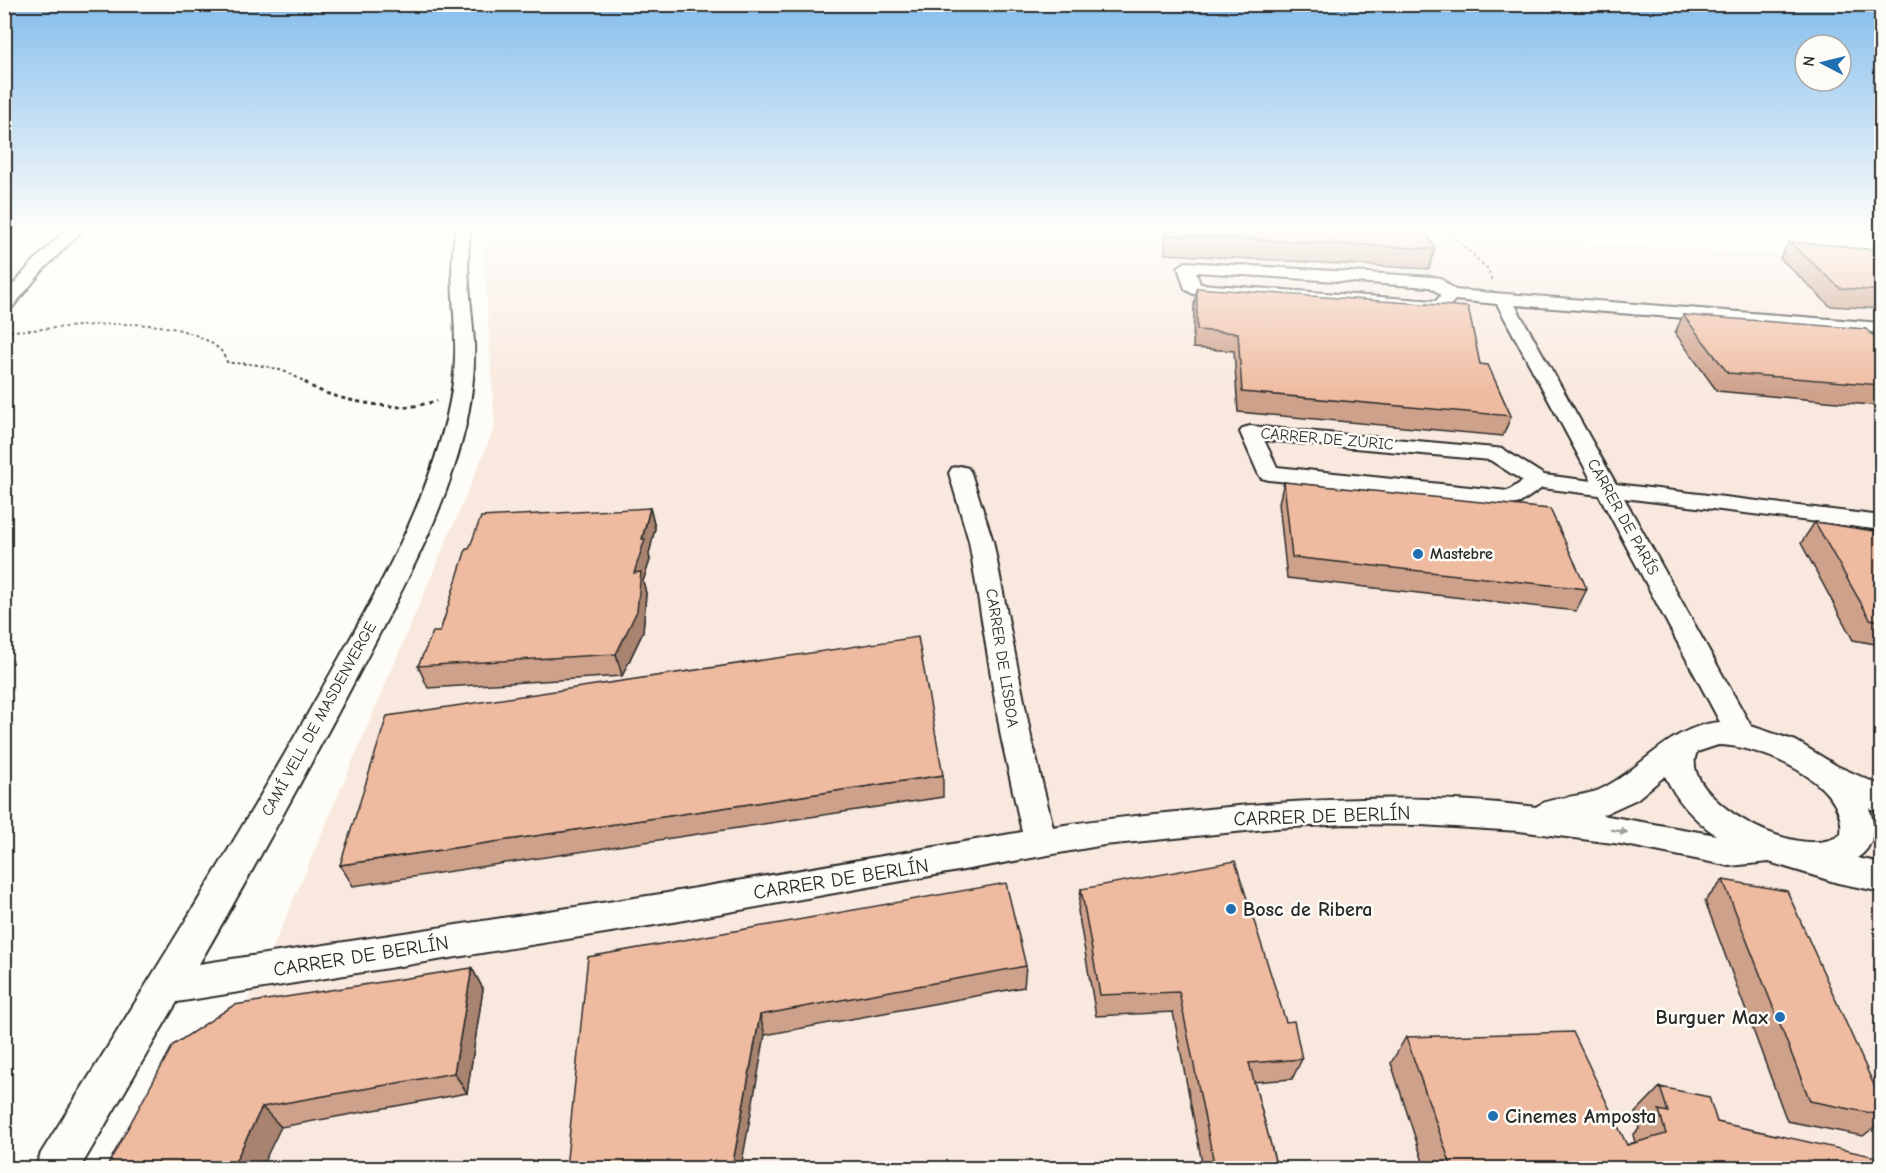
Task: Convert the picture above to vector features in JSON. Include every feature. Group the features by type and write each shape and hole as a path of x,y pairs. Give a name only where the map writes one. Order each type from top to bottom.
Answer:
{"street":[{"path":"4,306 22,285"},
{"name":"CAMÍ VELL DE MASDENVERGE","path":"56,1168 167,986 314,730 376,616 437,486 456,421 463,377 465,336 460,285"},
{"path":"1192,285 1193,289 1440,306 1451,295"},
{"path":"1438,285 1451,295 1881,328"},
{"name":"CARRER DE PARÍS","path":"1503,298 1742,736"},
{"name":"CARRER DE ZURIC","path":"1538,481 1512,498 1269,473 1250,432 1495,454 1538,481 1881,523"},
{"name":"CARRER DE LISBOA","path":"960,473 981,541 1016,737 1041,844"},
{"name":"CARRER DE BERLÍN","path":"1519,818 1574,812 1626,790 1657,765 1697,738 1717,734 1742,736 1782,748 1820,771"},
{"path":"1684,748 1678,761 1682,778 1694,798 1713,817 1738,834 1768,848 1838,869 1881,878"},
{"path":"1820,771 1881,800"},
{"path":"1800,856 1825,856 1844,851 1856,840 1859,825 1853,807 1840,788 1820,771"},
{"name":"CARRER DE BERLÍN","path":"167,986 667,908 1104,832 1276,815 1345,811 1421,812 1519,818 1621,831 1730,852 1768,848"}],"path":[{"path":"1492,285 1503,298"},
{"path":"4,331 136,325 173,328 220,349 228,363 246,363 277,369 298,377 312,388 334,397 385,406 406,407 433,402 452,395 463,377"}],"shaded area":[{"path":"486,285 1881,285 1881,1168 166,1168 276,941 495,427"}],"building":[{"path":"1836,285 1881,285 1881,291 1840,288"},
{"path":"1197,288 1468,307 1480,364 1488,365 1511,416 1242,392 1238,333 1197,330"},
{"path":"1683,315 1866,329 1881,343 1881,385 1728,373"},
{"name":"Mastebre","path":"1284,482 1550,509 1587,589 1292,557"},
{"path":"650,508 642,539 645,539 634,573 641,572 637,611 616,654 418,666 433,632 440,632 466,549 469,549 481,517"},
{"path":"1815,522 1881,532 1881,621 1870,619"},
{"path":"918,637 943,775 340,865 387,716"},
{"path":"1235,861 1286,1022 1294,1021 1302,1059 1249,1063 1277,1168 1215,1168 1179,992 1100,995 1081,889"},
{"path":"1723,880 1787,891 1881,1101 1881,1115 1810,1101"},
{"path":"1006,883 1026,966 760,1015 732,1168 566,1168 588,957"},
{"path":"472,968 454,1073 262,1107 232,1168 106,1168 173,1045 234,1005"},
{"path":"1573,1032 1627,1145 1666,1134 1659,1110 1668,1112 1660,1087 1709,1097 1717,1122 1881,1158 1881,1168 1452,1168 1406,1037"}],"place":[{"name":"Mastebre","path":"1418,554"},
{"name":"Bosc de Ribera","path":"1231,909"},
{"name":"Burguer Max","path":"1780,1017"},
{"name":"Cinemes Amposta","path":"1493,1116"}]}
